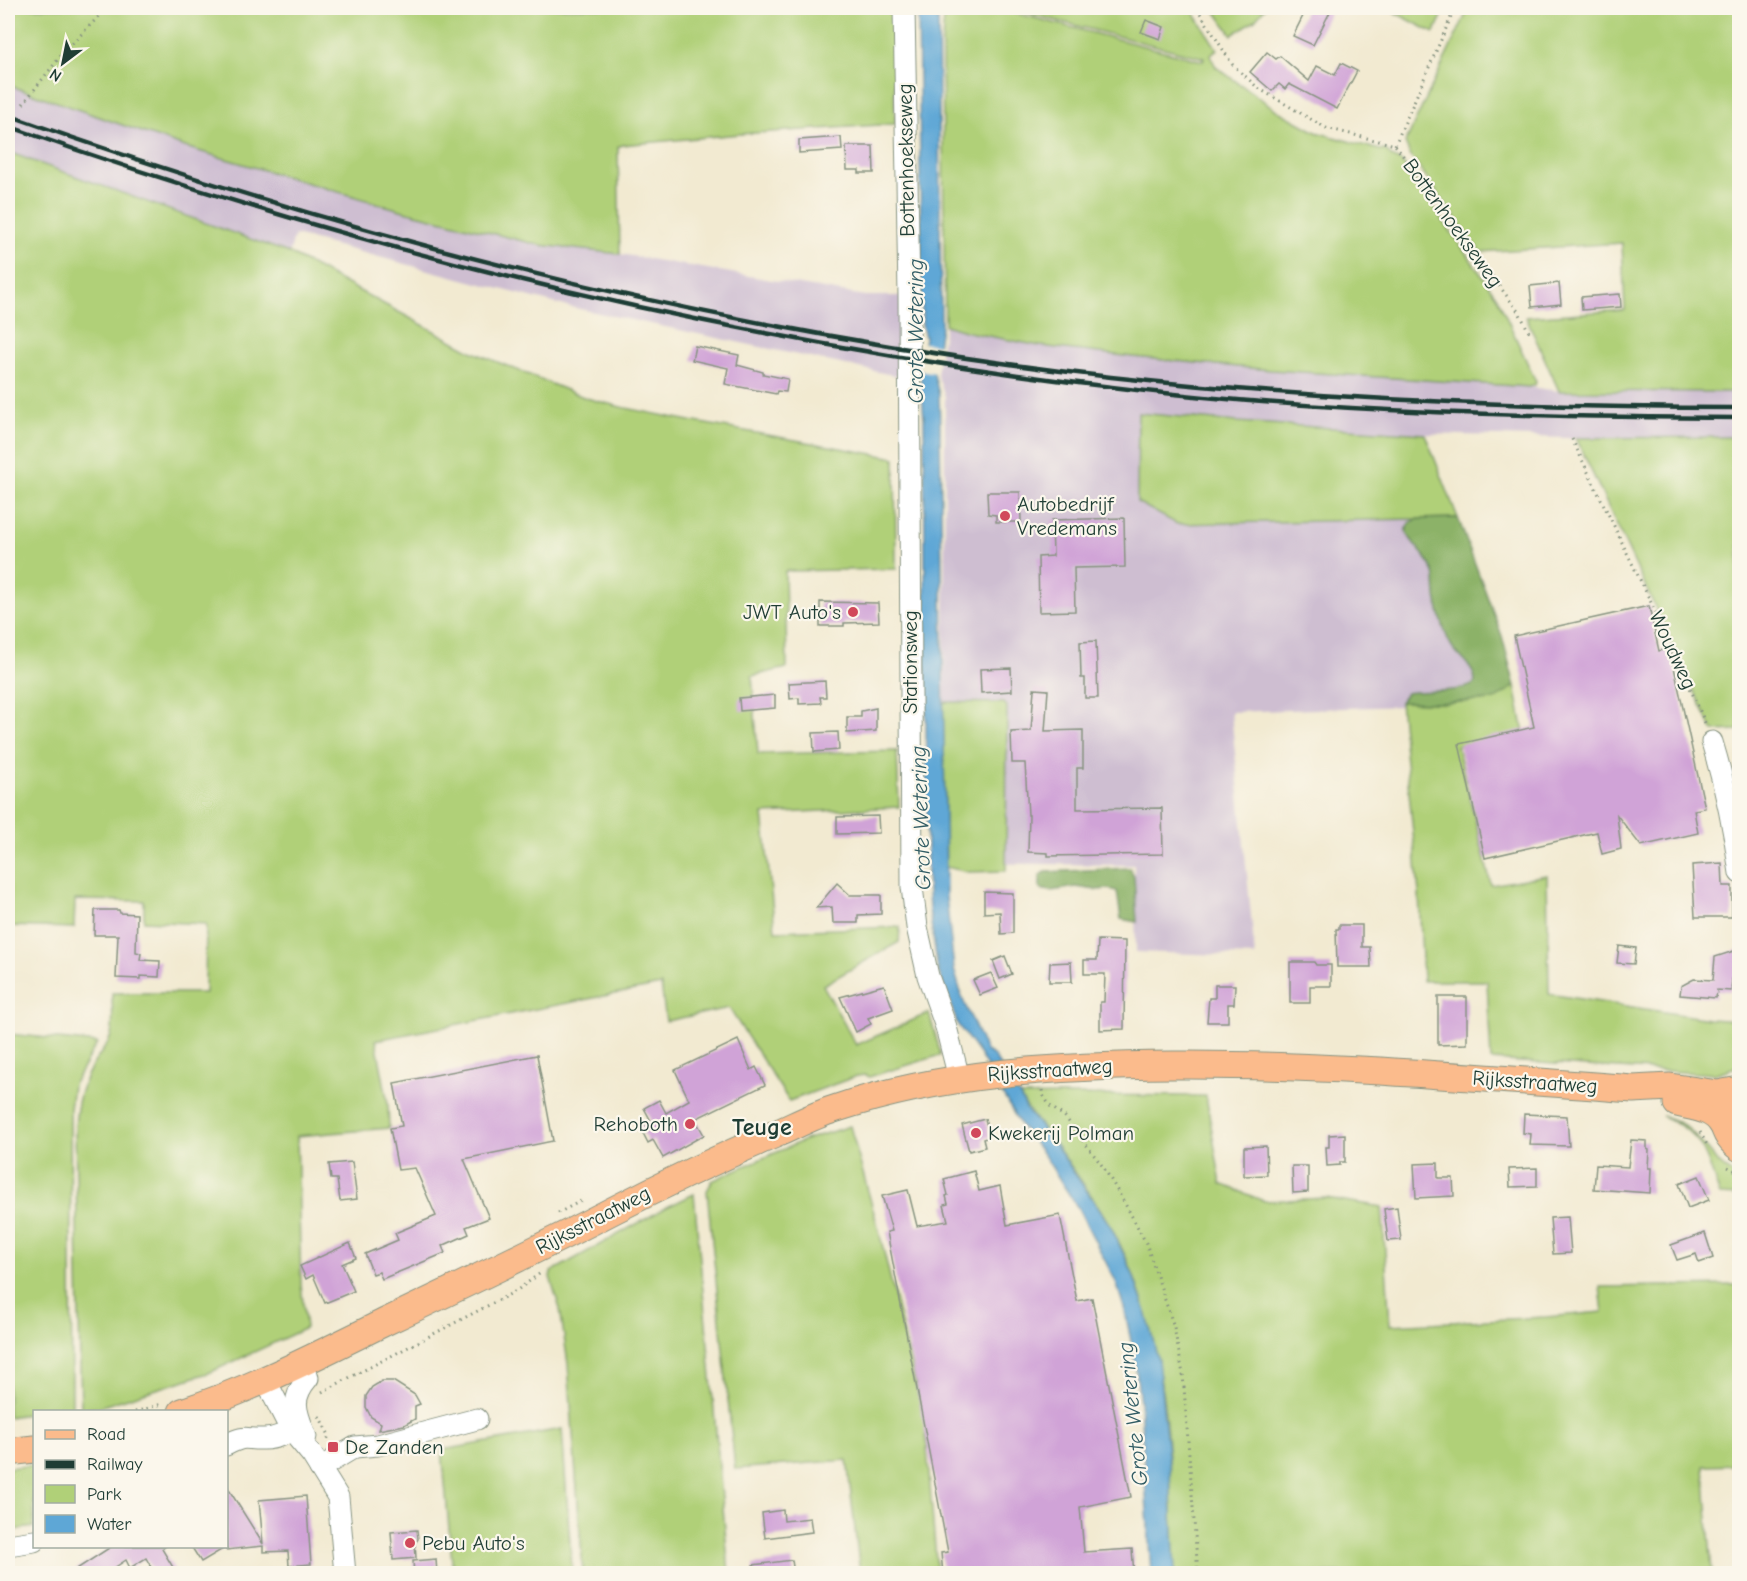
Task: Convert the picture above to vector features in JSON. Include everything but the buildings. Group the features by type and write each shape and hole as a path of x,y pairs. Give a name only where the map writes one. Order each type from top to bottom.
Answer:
{"main road":[{"name":"Rijksstraatweg","path":"228,1414 288,1399 357,1353 463,1294 506,1265 693,1169 831,1110 892,1091 970,1076 1095,1065 1311,1067 1632,1089 1670,1087 1718,1094 1737,1089"},
{"name":"Rijksstraatweg","path":"1632,1089 1711,1112 1720,1119 1728,1137 1740,1148"},
{"path":"1723,1125 1723,1110 1737,1089"},
{"name":"Rijksstraatweg","path":"187,1410 225,1396 288,1399"},
{"path":"8,1452 33,1449"}],"street":[{"name":"Bottenhoekseweg","path":"904,8 909,348"},
{"name":"Stationsweg","path":"909,348 912,887 917,927 928,976 946,1027 970,1076"},
{"path":"1712,742 1725,786 1740,873"},
{"path":"288,1399 316,1461 339,1500 345,1574"},
{"name":"Rijksstraatweg","path":"228,1444 240,1437 265,1439 279,1436 288,1399"},
{"path":"316,1461 355,1447 378,1445 477,1419"},
{"path":"8,1545 33,1541"}],"path":[{"path":"23,104 63,53 107,8"},
{"name":"Bottenhoekseweg","path":"1197,8 1232,64 1258,88 1326,128 1395,145 1520,314 1529,332"},
{"path":"1395,145 1455,8"},
{"name":"Woudweg","path":"1572,439 1673,648 1712,742"},
{"path":"1042,1086 1046,1101 1065,1117 1079,1135 1104,1168 1128,1209 1146,1243 1174,1327 1183,1374 1198,1574"},
{"name":"Rijksstraatweg","path":"288,1399 310,1398 516,1291 548,1268"}],"shaded area":[{"path":"8,85 185,147 404,211 539,245 620,254 865,296 901,296 902,377 561,305 295,235 289,253 272,248 8,152"},
{"path":"945,325 968,332 1040,346 1271,370 1530,387 1559,391 1739,392 1739,437 1567,438 1425,434 1139,414 1453,515 1516,702 1231,712 1255,956 1136,952 1134,865 944,863 945,397 937,374"}],"green space":[{"path":"8,8 893,8 895,124 740,134 622,145 618,147 620,254 539,245 404,211 185,147 8,85"},
{"path":"945,8 995,8 1203,61 1204,58 1007,8 1191,8 1217,49 1210,55 1216,67 1278,111 1316,132 1385,150 1402,162 1497,297 1536,382 1535,385 1530,387 1271,370 1133,357 1040,346 968,332 945,325 942,41"},
{"path":"1213,8 1265,8 1255,20 1232,35"},
{"path":"1386,8 1446,8 1434,33"},
{"path":"1469,8 1739,8 1739,392 1559,391 1526,317 1625,310 1622,243 1480,252 1410,155 1405,143"},
{"path":"8,152 289,253 473,352 586,398 695,422 895,458 896,569 785,571 787,668 752,676 758,754 897,751 899,807 763,814 775,931 900,927 899,942 823,985 856,1045 929,1013 941,1055 869,1077 857,1076 789,1101 729,1008 666,1021 661,985 376,1040 388,1104 389,1128 297,1136 301,1285 306,1328 211,1372 99,1407 81,1410 75,1129 80,1094 89,1071 111,1035 112,993 205,993 206,924 144,921 144,901 75,900 74,928 8,926"},
{"path":"1138,413 1425,434 1458,518 1177,524 1137,502"},
{"path":"1739,437 1739,730 1713,731 1576,438"},
{"path":"1458,518 1502,636 1515,686 1494,700 1438,703 1400,702 1406,693 1461,689 1475,683 1473,672 1451,645 1446,634 1438,608 1432,567 1406,531 1410,522 1419,519"},
{"path":"1515,686 1524,733 1457,746 1491,885 1547,875 1549,994 1709,1019 1739,1021 1739,1066 1714,1074 1491,1060 1487,981 1423,981 1419,893 1400,702 1438,703 1494,700"},
{"path":"943,702 1003,703 1007,706 1006,871 968,872 946,867"},
{"path":"1130,868 1134,877 1137,922 1121,919 1117,891 1076,887 1051,891 1040,889 1040,875 1046,872"},
{"path":"8,1034 97,1043 73,1085 70,1109 72,1407 33,1410 33,1413 8,1417"},
{"path":"1020,1096 1206,1096 1221,1184 1264,1201 1326,1198 1382,1207 1390,1325 1603,1312 1600,1287 1739,1285 1739,1465 1704,1466 1712,1573 1175,1573 1168,1440 1163,1396 1156,1352 1145,1309 1130,1267 1111,1227"},
{"path":"1662,1116 1686,1127 1718,1162 1739,1177 1739,1196 1720,1195 1702,1147 1687,1130"},
{"path":"850,1126 879,1231 925,1424 937,1573 860,1573 847,1460 735,1469 707,1191 712,1181 733,1171 805,1140"},
{"path":"694,1194 729,1573 583,1573 568,1364 560,1309 550,1277 551,1272"},
{"path":"562,1429 572,1573 453,1573 442,1450"},
{"path":"33,1465 33,1527 8,1531 8,1468"}],"water":[{"path":"918,8 938,8 941,326 934,374 939,395 940,425 946,897 954,969 963,1000 986,1051 993,1055 1028,1112 1054,1143 1110,1225 1132,1272 1147,1315 1158,1360 1170,1473 1175,1573 1151,1573 1140,1403 1135,1361 1125,1311 1116,1282 1078,1208 1044,1155 1021,1126 980,1055 958,1025 938,970 929,909 927,873 924,419 920,371 925,337 922,326"}],"pier":[{"path":"923,343 940,345 936,373 919,370"}],"railway":[{"path":"8,115 142,161 414,242 690,309 830,336 970,359 1111,377 1268,392 1503,404 1740,408"},
{"path":"8,126 146,173 284,216 424,255 565,290 707,321 850,348 993,371 1137,390 1287,404 1513,415 1740,418"}],"place":[{"name":"Autobedrijf Vredemans","path":"1005,516"},
{"name":"JWT Auto's","path":"853,612"},
{"name":"Rehoboth","path":"690,1124"},
{"name":"Kwekerij Polman","path":"976,1133"},
{"name":"De Zanden","path":"333,1447"},
{"name":"Pebu Auto's","path":"410,1543"}],"district":[{"name":"Teuge","path":"762,1127"}],"water label":[{"name":"Grote Wetering","path":"915,331"},
{"name":"Grote Wetering","path":"920,818"},
{"name":"Grote Wetering","path":"1132,1414"}]}
